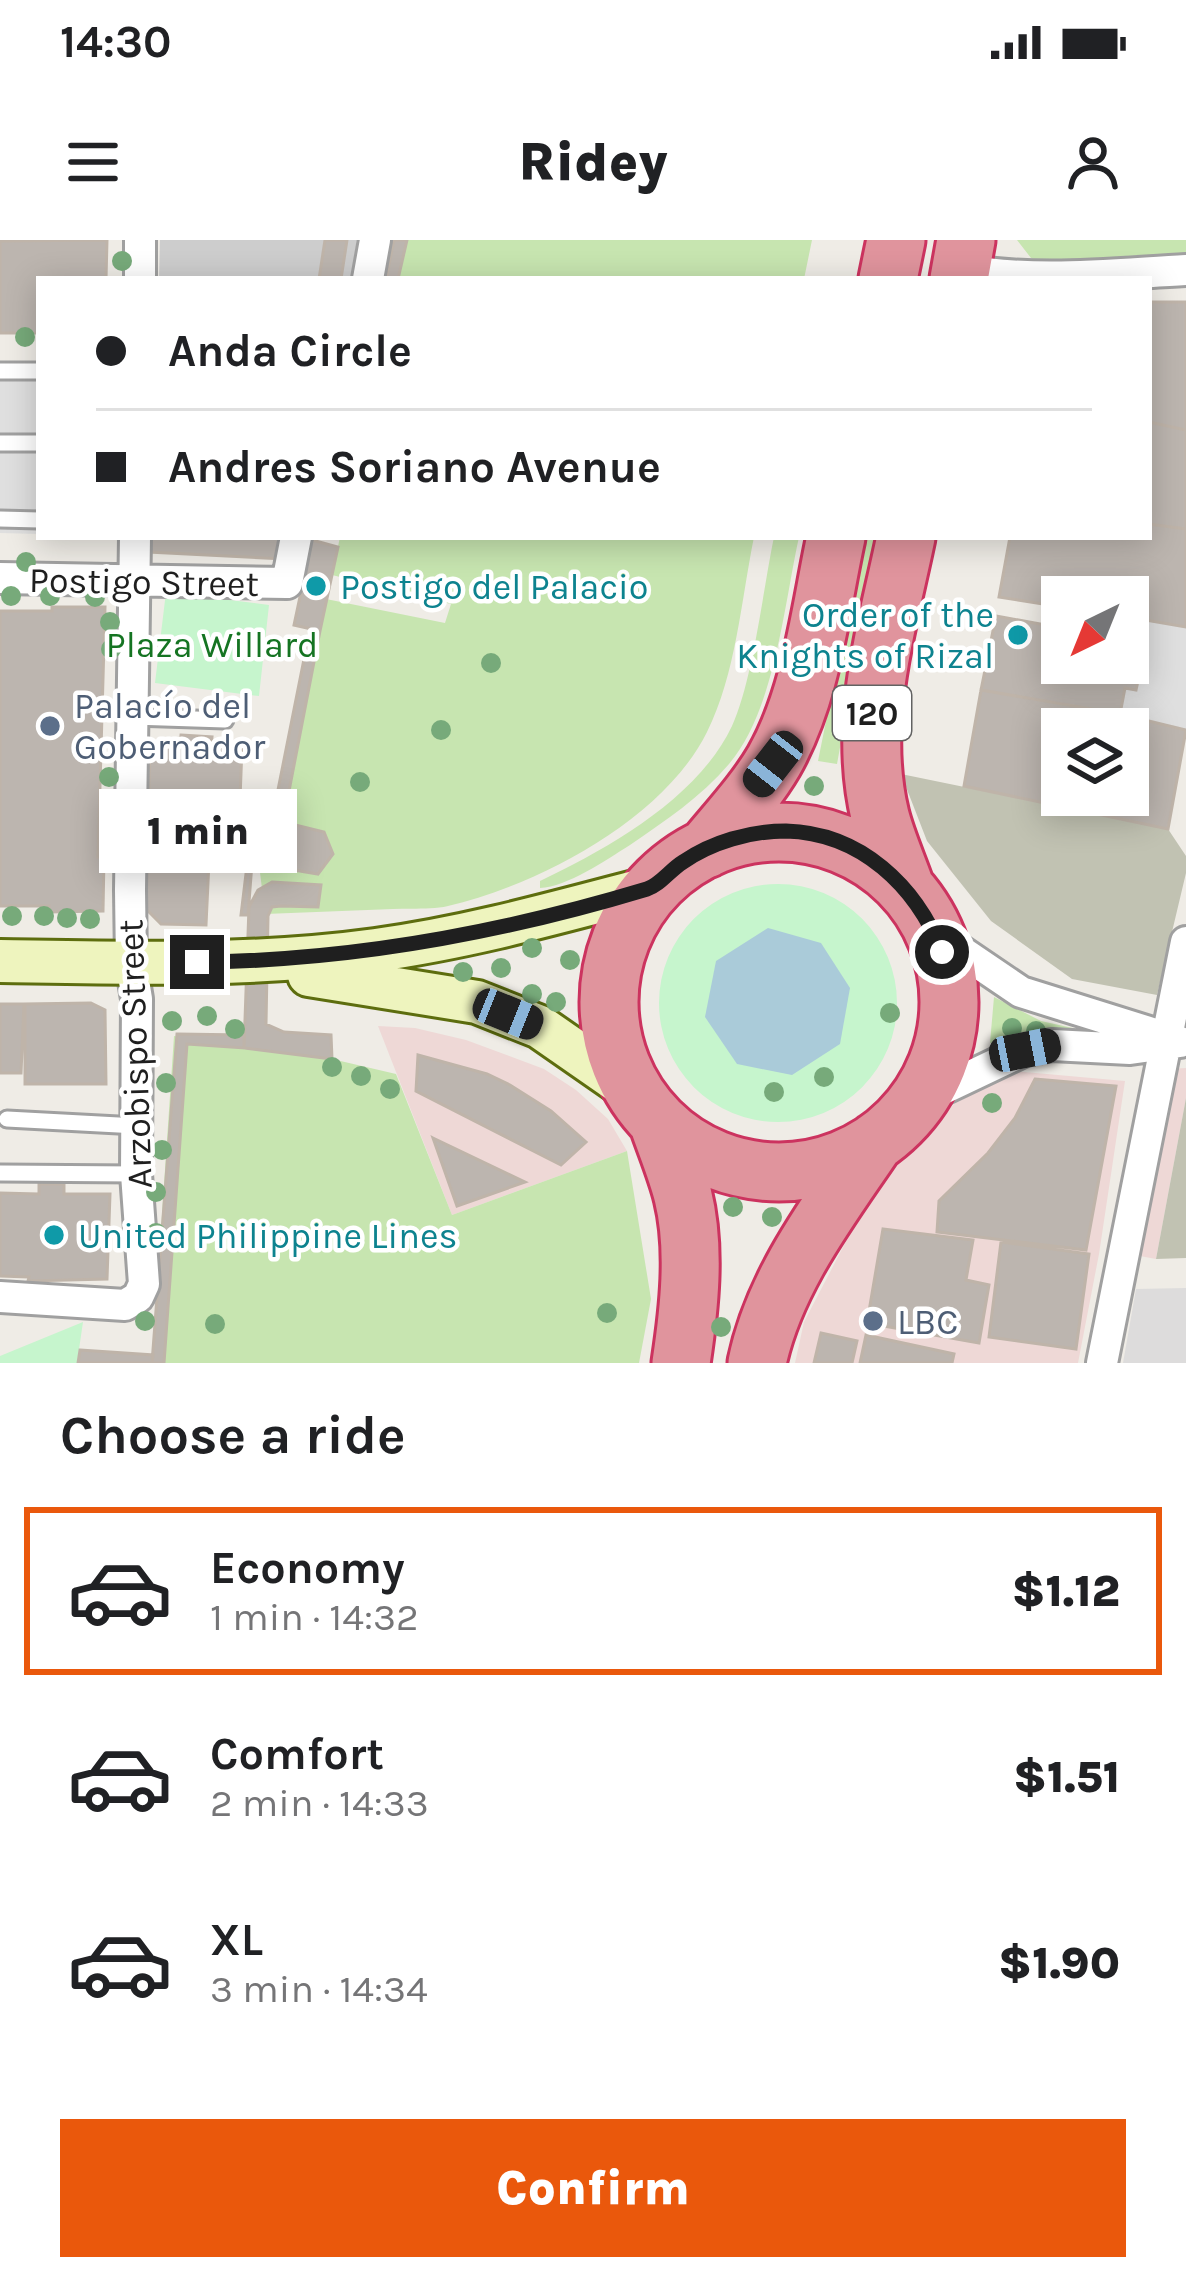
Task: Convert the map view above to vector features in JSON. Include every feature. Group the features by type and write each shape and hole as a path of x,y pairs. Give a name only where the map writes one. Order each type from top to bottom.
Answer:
{"highway":[{"path":"889,276 896,240"},
{"name":"120","path":"706,849 773,764 787,735 810,665 835,540"},
{"name":"120","path":"757,1363 763,1333 801,1256 875,1142 918,1101 939,1060 948,1016 946,973 881,818 871,733 878,671 905,540"},
{"name":"120","path":"681,1363 688,1316 684,1198 612,1039 609,982 624,931 654,887 678,865 747,835 790,831 862,853 920,910"},
{"name":"120","path":"647,1109 688,1148 721,1163 775,1173 827,1165 875,1142"}],"street":[{"path":"140,240 140,276"},
{"path":"369,276 375,240"},
{"path":"962,263 999,276"},
{"path":"1074,276 1186,270"},
{"path":"1152,291 1186,288"},
{"name":"Arzobispo Street","path":"0,1297 125,1304 138,1297 143,1284 136,1174 137,999 131,963 135,540"},
{"name":"Postigo Street","path":"0,578 287,583 295,540"},
{"path":"0,961 230,962 373,951 440,940 654,887"},
{"path":"920,910 1022,992 1176,1042"},
{"path":"1102,1363 1176,1042 1186,942"},
{"path":"230,962 477,1002 540,1027 647,1109"},
{"path":"918,1101 1025,1050 1176,1042"}],"lane":[{"path":"0,370 36,371"},
{"path":"0,443 36,442"},
{"path":"0,519 36,520"},
{"path":"133,717 225,720"},
{"path":"7,1119 136,1126"},
{"path":"0,1173 136,1174"}],"shaded area":[{"path":"160,240 357,240 351,276 159,276"},
{"path":"0,379 36,381 36,534 0,533"},
{"path":"1149,620 1186,627 1186,730 1149,721 1149,708 1121,708 1125,688 1136,689 1137,684 1149,684"},
{"path":"901,774 1041,803 1041,816 1105,816 1168,829 1186,856 1186,873 1157,995 1072,979 991,921 927,841"},
{"path":"378,1026 415,1028 466,1040 544,1069 608,1119 627,1151 452,1215"},
{"path":"1186,1068 1186,1098 1156,1259 1129,1254 1169,1069"},
{"path":"1002,1070 1125,1081 1078,1363 795,1363 804,1322 877,1182 963,1095"},
{"path":"1186,1098 1186,1258 1156,1259"},
{"path":"1186,1288 1186,1363 1123,1363 1136,1289"}],"green space":[{"path":"407,240 812,240 805,276 399,276"},
{"path":"1017,240 1186,240 1186,257 1048,266 1031,258"},
{"path":"339,540 753,540 731,662 717,710 687,764 630,820 559,865 483,896 441,907 265,914 259,864 333,854 323,832 283,822 326,599 445,623 451,604 332,575"},
{"path":"773,540 798,540 767,686 745,742 729,764 682,808 630,845 586,872 540,888 540,881 649,818 697,776 732,726 757,634"},
{"path":"862,540 877,540 837,764 818,761"},
{"name":"Plaza Willard","path":"166,592 269,605 259,696 155,683"},
{"path":"778,884 823,893 862,919 888,958 897,1003 888,1048 862,1087 823,1113 778,1122 733,1113 694,1087 668,1048 659,1003 668,958 694,919 733,893"},
{"path":"994,997 1041,1021 1095,1033 990,1043"},
{"path":"174,1036 332,1059 396,1074 452,1215 627,1151 651,1299 639,1363 152,1363"},
{"path":"83,1322 77,1363 0,1363 0,1356"}],"water":[{"path":"768,928 821,943 850,988 840,1044 792,1075 737,1064 705,1017 716,961"}],"building":[{"path":"107,240 106,276 36,276 36,333 0,333 0,241"},
{"path":"325,240 347,240 341,276 319,276"},
{"path":"394,240 407,240 399,276 387,276"},
{"path":"1152,302 1186,302 1186,430 1152,423"},
{"path":"1152,423 1186,430 1186,529 1152,524"},
{"path":"1152,524 1186,529 1186,627 1149,621 1149,576 1041,576 1041,604 999,597 1009,540 1152,540"},
{"path":"150,540 287,540 284,559 149,552"},
{"name":"Postigo del Palacio","path":"312,540 338,547 320,631 294,625"},
{"name":"Palacío del Gobernador","path":"52,607 105,607 98,857 104,857 103,911 49,912 49,906 0,906 0,611 52,611"},
{"path":"996,616 1041,624 1041,684 1137,684 1136,690 1125,688 1121,708 1085,708 981,690"},
{"path":"310,629 320,631 283,822 324,832 333,854 318,874 252,863 248,915 241,915 253,816 272,820"},
{"path":"981,690 1085,708 1041,708 1041,802 964,786"},
{"path":"1149,721 1186,730 1168,829 1106,816 1149,816"},
{"path":"181,735 212,737 211,746 242,747 240,799 212,798 206,925 161,924 146,909 150,746 180,746"},
{"path":"272,882 321,885 318,907 272,907 268,916 266,1024 284,1032 331,1035 332,1059 244,1048 249,907 258,890"},
{"path":"91,1003 105,1010 106,1084 25,1084 25,1004"},
{"path":"0,1004 24,1004 21,1073 0,1073"},
{"path":"177,1034 244,1035 244,1048 187,1044 164,1363 152,1363"},
{"path":"418,1055 510,1085 551,1111 586,1142 561,1165 416,1091"},
{"path":"1035,1079 1116,1086 1086,1250 937,1232 939,1201 988,1153 1015,1118"},
{"path":"433,1138 525,1182 457,1206"},
{"name":"United Philippine Lines","path":"39,1184 64,1184 64,1194 110,1194 107,1279 28,1281 29,1277 0,1276 0,1193 39,1194"},
{"path":"883,1229 973,1240 966,1280 989,1285 979,1343 867,1323"},
{"path":"1001,1242 1089,1254 1076,1349 989,1337"},
{"path":"821,1333 857,1341 852,1363 814,1363"},
{"path":"866,1335 954,1354 952,1363 860,1363"},
{"path":"80,1350 153,1355 152,1363 78,1363"}],"place":[{"name":"Postigo del Palacio","path":"316,586"},
{"name":"Order of the Knights of Rizal","path":"1018,635"},
{"name":"Palacío del Gobernador","path":"50,726"},
{"name":"United Philippine Lines","path":"54,1235"},
{"name":"LBC","path":"873,1321"}],"route":[{"path":"197,962 373,951 440,940 654,887 692,856 726,841 790,831 846,845 878,863 916,902 942,952"}]}
